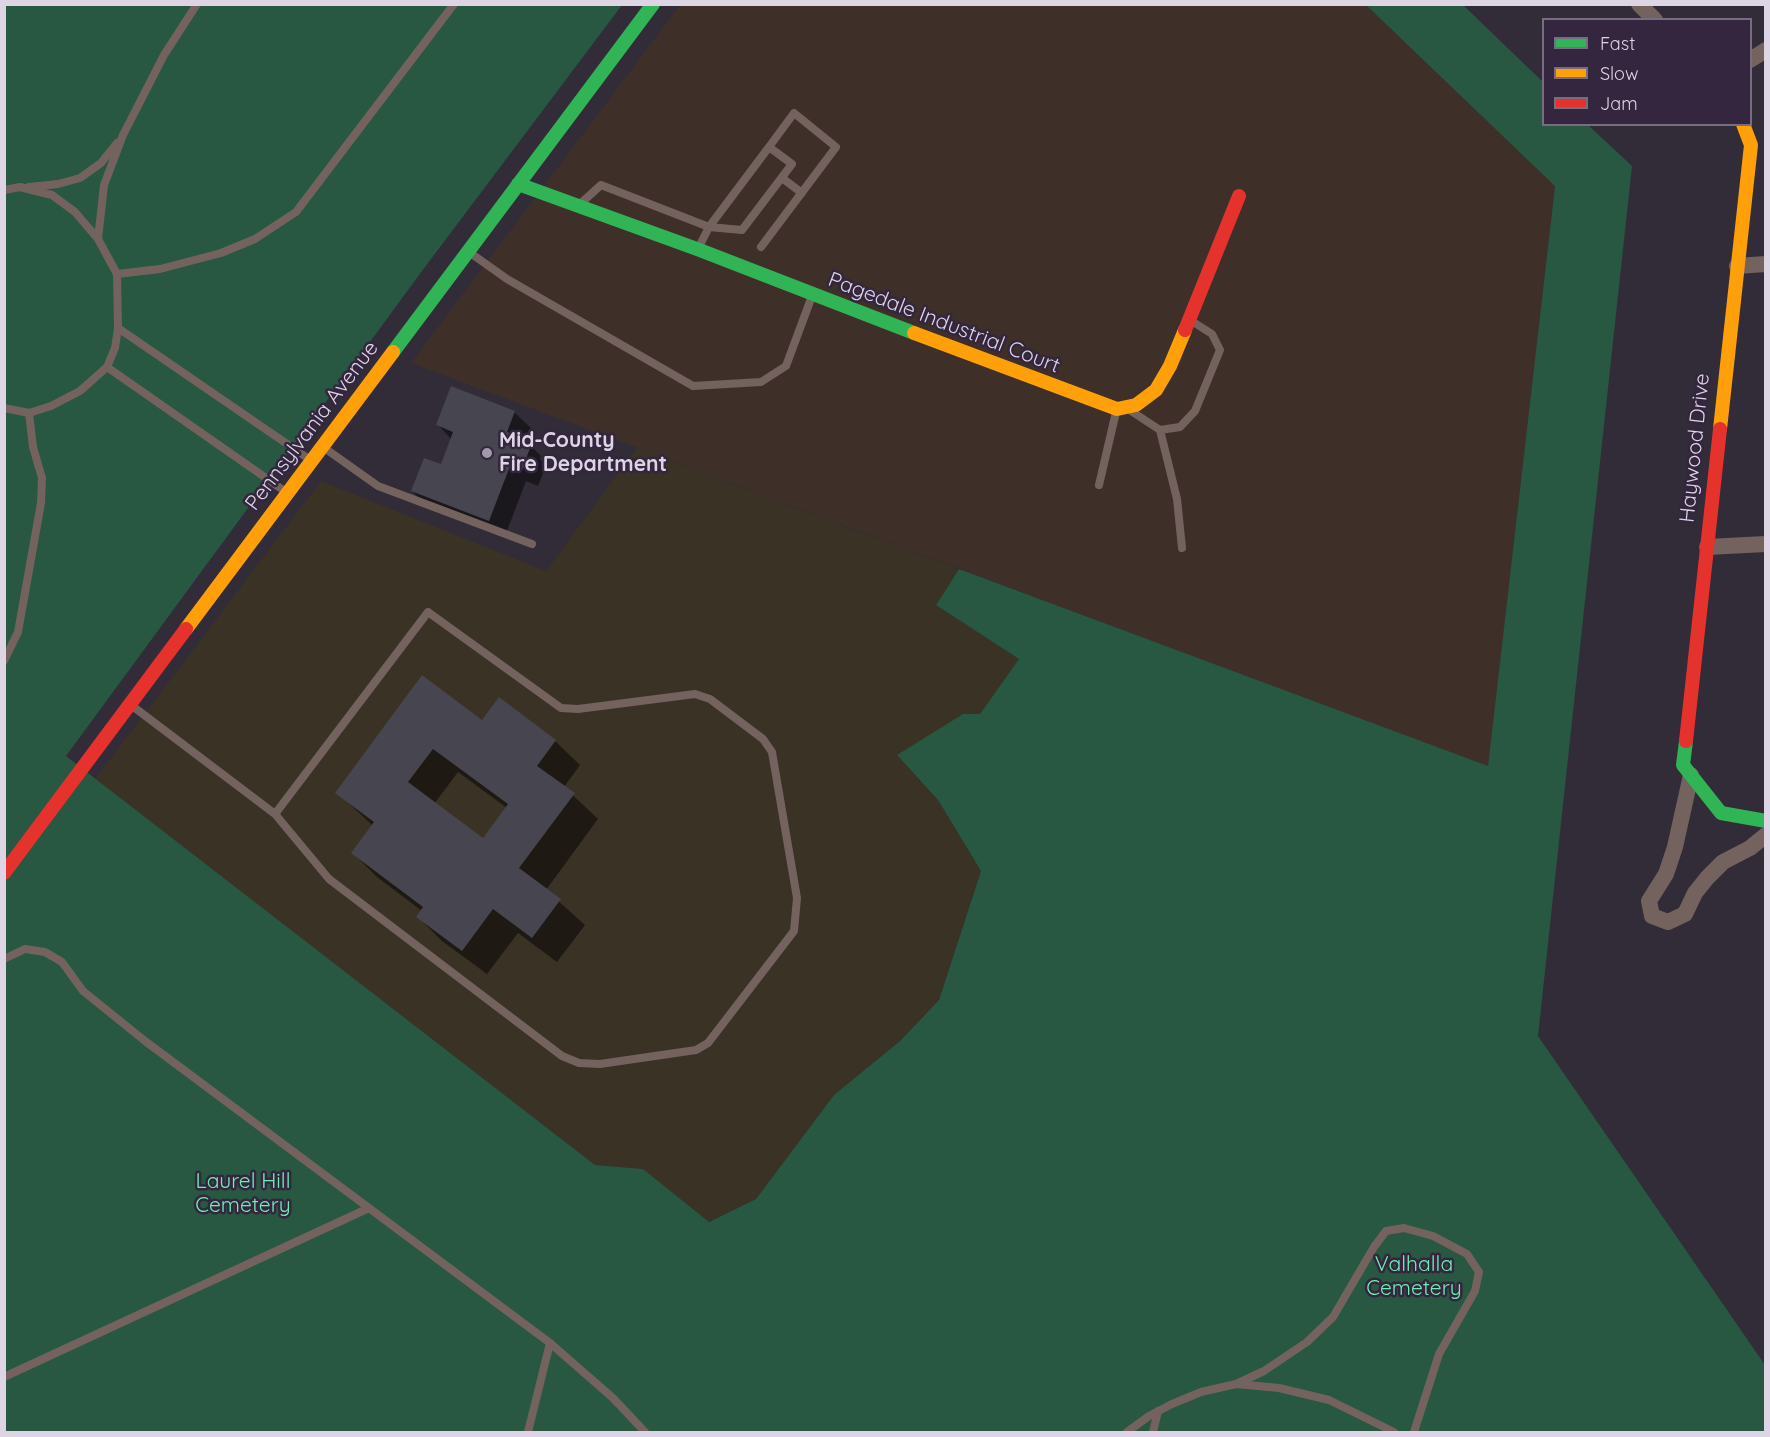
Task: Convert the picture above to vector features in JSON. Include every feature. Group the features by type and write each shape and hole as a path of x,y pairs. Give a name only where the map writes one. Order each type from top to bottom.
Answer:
{"street":[{"name":"Pennsylvania Avenue","path":"4,873 653,4"},
{"path":"1639,4 1653,18"},
{"path":"1752,59 1766,50"},
{"name":"Haywood Drive","path":"1744,126 1751,145 1683,765 1721,813 1766,821"},
{"name":"Pagedale Industrial Court","path":"518,184 1121,408"},
{"path":"1121,408 1136,405 1156,390 1170,366 1239,196"},
{"path":"1737,266 1766,264"},
{"path":"1707,547 1766,544"},
{"name":"Haywood Drive","path":"1691,775 1669,865 1649,901 1652,916 1668,922 1685,914 1695,893 1707,878 1724,862 1750,848 1766,835"}],"lane":[{"path":"98,239 104,185 123,135 164,55 197,4"},
{"path":"117,274 160,269 221,253 255,239 296,212 454,4"},
{"path":"697,249 709,226 794,113 836,147 761,247"},
{"path":"4,190 58,184 80,178 101,163 123,135"},
{"path":"577,206 601,185 709,226 742,230 792,164 769,147"},
{"path":"782,178 802,193"},
{"path":"4,408 29,413 51,406 80,391 107,367 116,348 118,328 117,274 98,239 75,212 52,195 20,188"},
{"path":"468,252 507,279 693,386 760,382 786,366 812,295"},
{"path":"1098,485 1121,408 1160,430 1180,427 1195,411 1213,372 1220,350 1212,334 1189,319"},
{"path":"118,328 312,461"},
{"path":"107,367 288,493"},
{"path":"4,661 18,632 41,503 42,478 33,447 29,413"},
{"path":"1160,430 1178,499 1182,548"},
{"path":"322,447 378,486 532,544"},
{"path":"130,705 275,814 329,879 562,1056 579,1063 600,1064 696,1050 708,1043 794,931 797,898 772,752 763,740 710,699 695,694 578,709 561,708 428,612 275,814"},
{"path":"4,959 25,949 45,952 62,962 83,991 144,1041 550,1343 613,1398 645,1432"},
{"path":"4,1377 369,1208"},
{"path":"1127,1432 1158,1411 1202,1392 1236,1384 1264,1371 1306,1342 1333,1317 1374,1247 1386,1231 1404,1228 1423,1233 1467,1254 1479,1272 1475,1292 1439,1353 1414,1432"},
{"path":"528,1432 550,1343"},
{"path":"1236,1384 1279,1388 1329,1400 1394,1432"},
{"path":"1154,1432 1158,1411"}],"shaded area":[{"path":"680,5 1366,5 1555,185 1488,767 411,363"},
{"path":"637,448 959,569 936,605 1019,659 980,714 897,755 938,800 981,871 939,1000 900,1041 834,1095 756,1199 708,1222 643,1169 595,1165 95,779 321,481 546,571"}],"green space":[{"path":"5,5 622,5 422,271 66,756 595,1165 643,1169 709,1222 756,1199 834,1095 900,1041 939,1000 981,871 938,800 897,755 963,714 980,714 1019,659 936,605 959,569 1488,766 1555,186 1366,5 1463,5 1542,81 1542,126 1589,126 1632,166 1538,1036 1765,1365 1765,1432 5,1432"}],"building":[{"name":"Mid-County Fire Department","path":"451,386 515,411 507,432 525,438 523,445 530,448 522,470 510,466 489,521 411,491 424,458 441,464 453,432 436,425"},
{"path":"422,675 482,720 499,697 556,740 537,766 575,793 519,868 561,899 532,938 493,909 462,951 416,917 423,907 351,853 374,822 335,793","holes":["433,749 508,804 483,838 408,782"]}],"traffic: fast":[{"path":"393,352 653,4"},
{"path":"518,184 697,249 914,333"},
{"path":"1686,741 1683,765 1721,813 1766,821"}],"traffic: slow":[{"path":"1720,429 1751,145 1744,126"},
{"path":"914,333 1117,409 1136,405 1156,390 1170,366 1185,330"},
{"path":"186,629 393,352"}],"traffic: jam":[{"path":"1185,330 1239,196"},
{"path":"1686,741 1720,429"},
{"path":"4,873 186,629"}],"place":[{"name":"Mid-County Fire Department","path":"487,453"}],"park label":[{"name":"Laurel Hill Cemetery","path":"243,1194"},
{"name":"Valhalla Cemetery","path":"1414,1277"}]}
